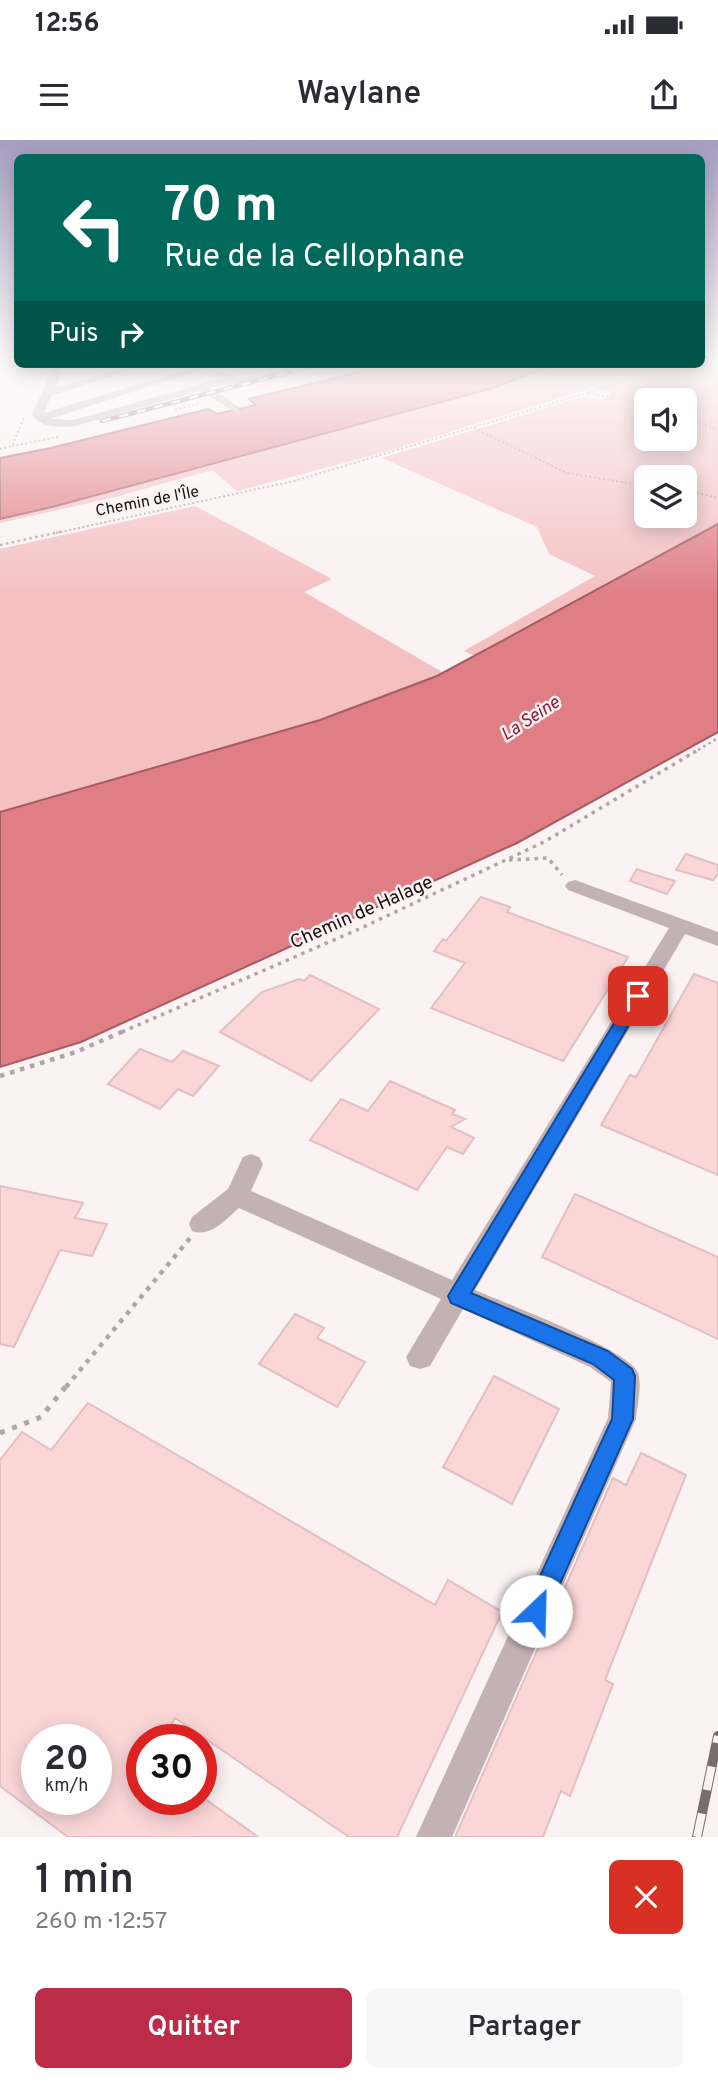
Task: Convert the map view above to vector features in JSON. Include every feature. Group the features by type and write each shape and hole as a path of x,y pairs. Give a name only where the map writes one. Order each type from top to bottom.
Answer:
{"street":[{"path":"575,886 718,939"},
{"path":"421,1357 680,926"},
{"path":"201,1224 237,1196 251,1164"},
{"path":"237,1196 600,1358 625,1376 622,1419 434,1837"}],"path":[{"name":"Chemin de l'Île","path":"0,545 294,481 435,438"},
{"path":"496,438 567,472 634,484"},
{"path":"697,492 718,498"},
{"name":"Chemin de Halage","path":"0,1076 75,1052 359,929 506,860 544,842 718,738"},
{"path":"506,860 526,862 548,858 575,886"},
{"path":"0,1433 41,1417 201,1224"}],"shaded area":[{"path":"307,438 430,438 237,491 212,470 115,497 0,523 0,519"},
{"path":"447,438 634,438 634,451 697,451 697,438 718,438 718,524 475,656 464,651 595,576 549,554 537,527 382,458"},
{"path":"195,506 332,579 304,592 444,673 320,720 0,812 0,549"}],"water":[{"path":"90,438 307,438 0,519 0,458"},
{"name":"La Seine","path":"718,524 718,732 517,843 81,1042 0,1067 0,812 320,720 437,676"}],"building":[{"path":"686,854 718,865 718,874 713,880 676,870"},
{"path":"637,869 675,881 667,894 630,881"},
{"path":"481,897 510,907 507,912 628,957 563,1061 431,1008 465,963 434,951 443,939 446,941"},
{"path":"694,974 718,983 718,1175 601,1125 630,1075 636,1077"},
{"path":"310,975 379,1009 311,1081 220,1032 262,992 299,979 304,981"},
{"path":"140,1049 172,1062 183,1051 219,1066 193,1096 178,1089 160,1109 108,1084"},
{"path":"390,1081 455,1110 452,1114 465,1119 451,1127 474,1138 463,1154 447,1147 417,1190 310,1140 341,1099 368,1111"},
{"path":"0,1186 83,1203 75,1218 107,1224 92,1256 60,1250 14,1347 0,1344"},
{"path":"575,1194 718,1257 718,1339 542,1257"},
{"path":"295,1314 324,1328 317,1338 365,1362 337,1407 259,1364"},
{"path":"494,1376 559,1409 512,1504 443,1467"},
{"path":"88,1403 435,1605 448,1580 502,1612 397,1837 349,1837 217,1747 217,1724 184,1724 175,1718 171,1724 126,1724 126,1815 217,1815 217,1808 258,1837 68,1837 39,1815 112,1815 112,1724 21,1724 21,1802 0,1786 0,1460 22,1432 51,1450"},
{"path":"641,1453 686,1475 605,1680 613,1684 570,1796 561,1791 543,1837 455,1837 613,1478 626,1485"}],"railway":[{"path":"697,1837 718,1736"}],"route":[{"path":"536,1611 622,1419 625,1376 600,1358 458,1296 638,996"}]}
